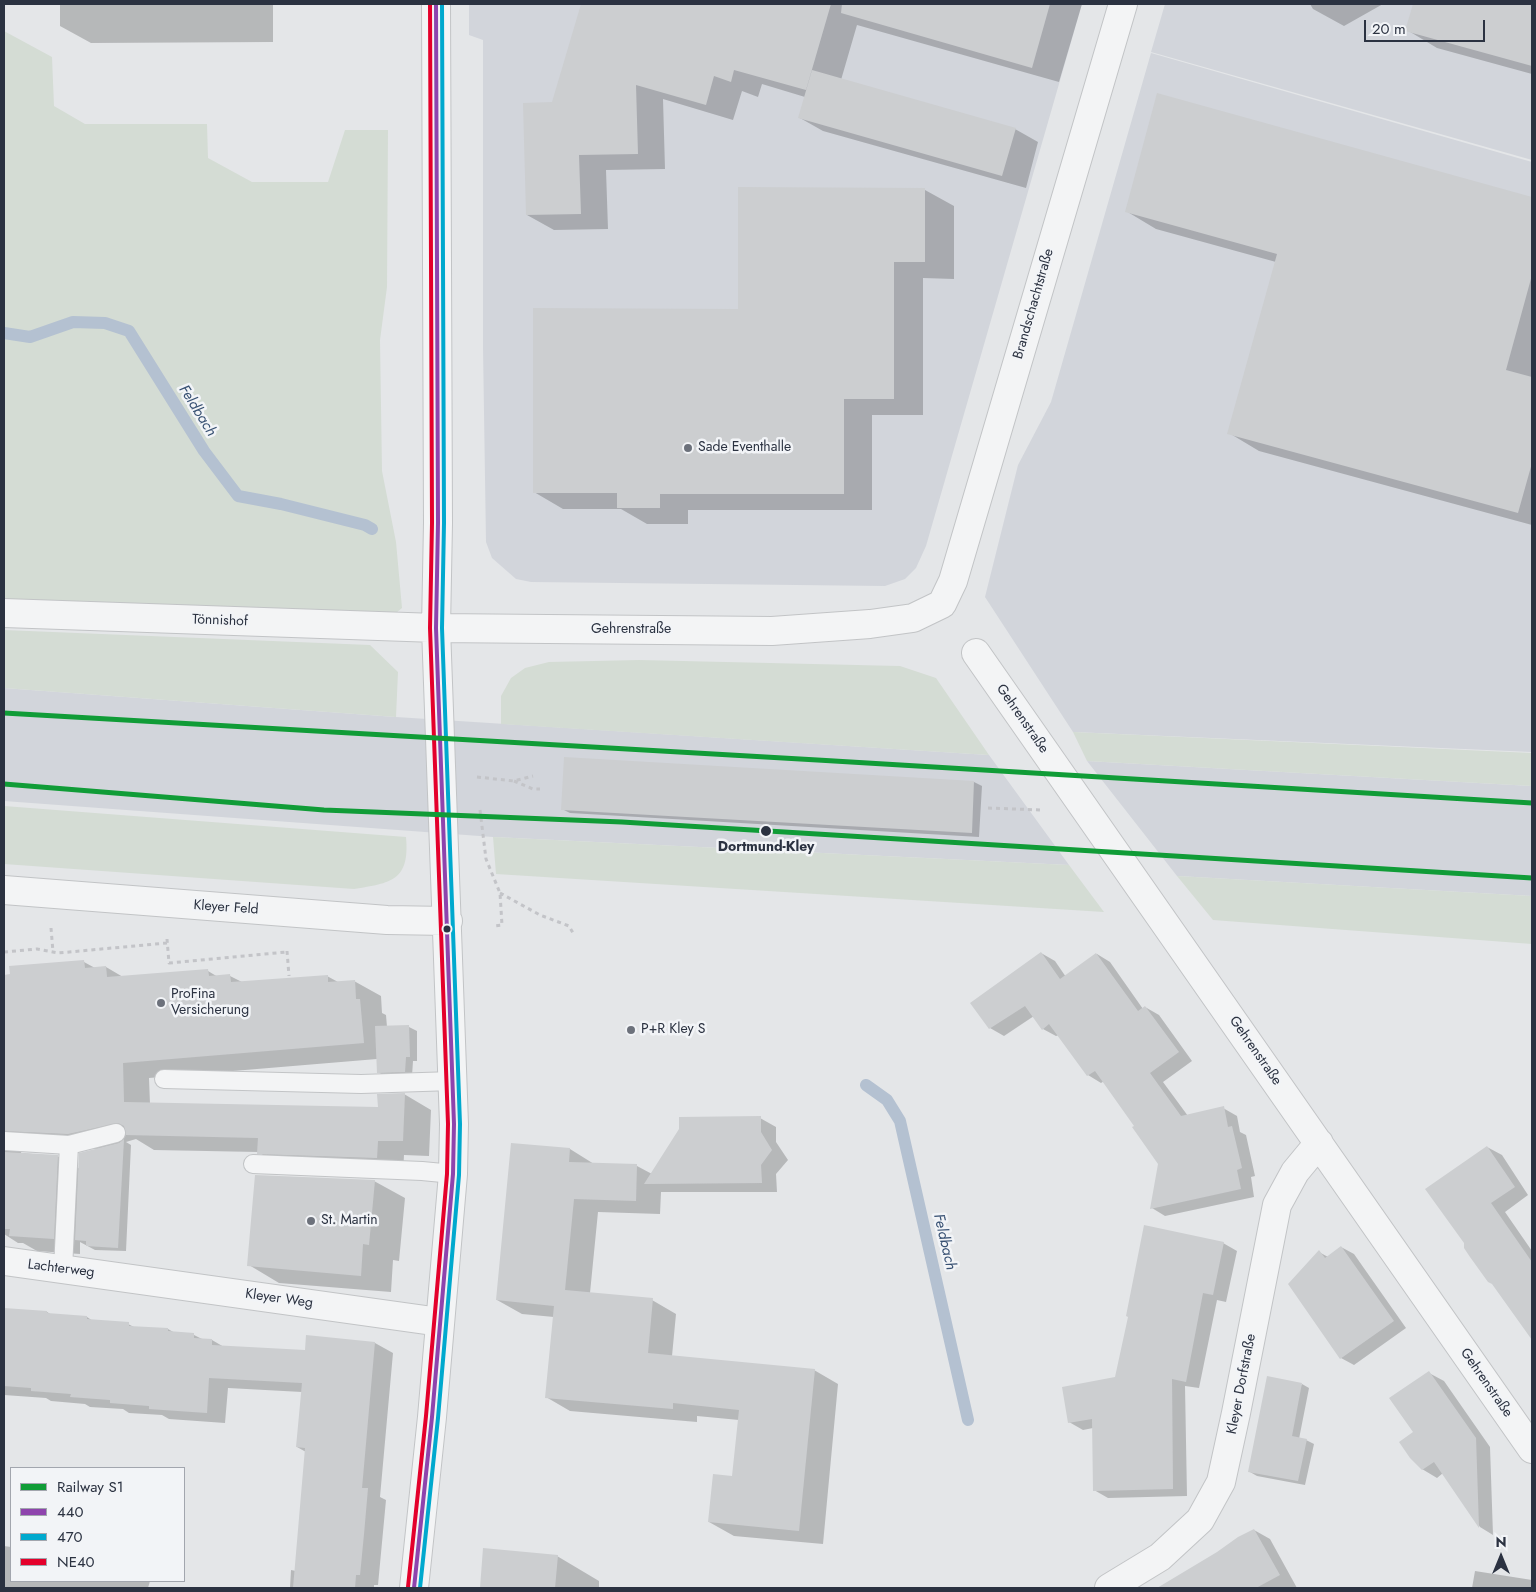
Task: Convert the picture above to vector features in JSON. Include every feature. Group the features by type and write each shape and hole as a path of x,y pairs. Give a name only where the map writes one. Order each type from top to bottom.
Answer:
{"street":[{"path":"414,1588 432,1417 453,1174 454,1124 436,628 438,523 436,4"},
{"name":"Brandschachtstraße","path":"942,604 953,581 1123,4"},
{"name":"Gehrenstraße","path":"436,628 772,631 870,624 912,618 942,604"},
{"name":"Tönnishof","path":"4,613 436,628"},
{"name":"Gehrenstraße","path":"976,653 1532,1449"},
{"name":"Kleyer Feld","path":"4,890 377,919 448,921"},
{"name":"Kleyer Dorfstraße","path":"1109,1588 1160,1557 1200,1520 1221,1482 1277,1205 1295,1172 1319,1143"},
{"name":"Lachterweg","path":"4,1261 119,1276"},
{"name":"Kleyer Weg","path":"119,1276 440,1322"}],"lane":[{"path":"164,1079 360,1084 453,1081"},
{"path":"4,1141 69,1146 116,1133"},
{"path":"63,1269 69,1146"},
{"path":"253,1164 453,1174"}],"path":[{"path":"514,781 533,776"},
{"path":"477,786 476,777 514,781 533,789 540,789"},
{"path":"480,805 486,859 500,893 502,925 493,926"},
{"path":"988,808 1086,811"},
{"path":"500,893 540,915 569,926 573,933"},
{"path":"4,952 37,949 58,953 167,943"},
{"path":"170,963 287,952"}],"shaded area":[{"path":"469,4 1082,4 926,546 916,568 905,579 885,586 531,582 516,579 492,558 486,542 483,347 483,40 469,35"},
{"path":"1165,4 1532,4 1532,160 1151,52"},
{"path":"4,31 52,57 54,106 85,124 207,124 208,158 252,182 328,182 345,130 388,130 387,287 380,340 382,471 396,542 402,608 390,618 4,606"},
{"path":"1151,53 1532,162 1532,752 1073,732 985,597 1018,465 1051,402"},
{"path":"4,630 370,645 398,672 396,717 4,688"},
{"path":"639,660 900,666 936,678 989,755 501,724 501,696 511,678 525,668 549,662"},
{"path":"4,688 396,717 989,755 1069,865 493,837 4,801"},
{"path":"1073,732 1532,753 1532,786 1087,761"},
{"path":"1087,761 1532,786 1532,896 1177,876"},
{"path":"4,806 406,837 405,863 401,871 388,882 354,889 4,864"},
{"path":"493,837 1069,865 1104,912 496,874"},
{"path":"1177,876 1532,896 1532,944 1213,920"}],"building":[{"path":"581,4 831,4 806,90 734,70 731,82 714,76 706,105 636,85 638,154 579,155 581,214 526,215 523,103 552,102"},
{"path":"842,4 1050,4 1032,68 841,13"},
{"path":"1413,4 1532,4 1532,66 1405,31"},
{"path":"812,70 1016,128 1002,176 798,118"},
{"path":"1157,93 1532,197 1532,275 1506,370 1532,377 1532,463 1518,513 1227,434 1277,254 1125,212"},
{"name":"Sade Eventhalle","path":"738,187 925,188 925,262 894,262 894,399 844,399 844,494 660,494 660,508 617,508 617,493 533,493 533,308 738,309"},
{"path":"564,757 974,781 972,833 561,810"},
{"path":"1041,952 1060,979 1096,953 1138,1011 1145,1006 1179,1052 1150,1073 1181,1116 1224,1106 1228,1127 1232,1126 1242,1168 1237,1170 1241,1189 1150,1209 1158,1164 1095,1071 1087,1076 1049,1024 1042,1030 1025,1006 989,1029 970,1003"},
{"path":"84,960 85,968 106,966 107,977 208,969 209,976 230,974 231,982 328,975 328,982 355,980 356,999 360,999 364,1043 123,1063 124,1102 378,1107 377,1094 405,1093 403,1141 378,1141 377,1158 257,1154 258,1138 126,1135 124,1126 118,1123 68,1134 4,1131 4,975 10,974 9,966"},
{"path":"409,1025 410,1057 406,1057 405,1072 377,1073 375,1026"},
{"path":"761,1116 761,1132 772,1150 761,1165 762,1183 644,1184 679,1129 679,1117"},
{"path":"124,1139 118,1248 86,1246 86,1241 75,1240 79,1153 119,1143"},
{"path":"511,1143 570,1148 569,1162 637,1164 636,1201 574,1199 565,1290 653,1298 648,1353 815,1369 799,1531 708,1522 713,1474 732,1476 739,1410 673,1403 673,1409 545,1398 554,1306 496,1300"},
{"path":"1487,1146 1515,1187 1491,1203 1532,1262 1532,1340 1470,1257 1464,1248 1464,1243 1425,1189"},
{"path":"4,1152 58,1155 54,1239 9,1236 10,1229 4,1229"},
{"name":"St. Martin","path":"255,1175 375,1180 369,1245 363,1244 361,1276 247,1266"},
{"path":"1144,1225 1224,1242 1213,1295 1203,1293 1186,1382 1172,1379 1173,1489 1093,1491 1092,1419 1068,1423 1062,1387 1115,1377 1128,1317 1126,1316"},
{"path":"1341,1246 1394,1321 1340,1359 1288,1284 1319,1250 1325,1258"},
{"path":"4,1308 47,1311 47,1313 87,1316 87,1319 129,1322 129,1326 168,1328 168,1331 194,1333 194,1338 212,1339 212,1345 305,1350 306,1335 375,1342 362,1488 368,1488 360,1575 356,1575 355,1588 293,1588 305,1448 296,1447 302,1383 209,1378 207,1413 149,1409 149,1406 110,1403 110,1400 70,1397 71,1394 31,1391 31,1388 4,1386"},
{"path":"1429,1371 1476,1438 1479,1528 1434,1462 1422,1470 1410,1458 1399,1442 1413,1432 1389,1398"},
{"path":"1267,1376 1302,1383 1292,1436 1307,1439 1298,1481 1248,1472"},
{"path":"1254,1529 1280,1575 1256,1588 1157,1588 1217,1552 1238,1537"},
{"path":"483,1548 558,1555 555,1588 480,1588"}],"waterway":[{"name":"Feldbach","path":"4,333 30,337 73,322 105,323 129,331 204,451 238,496 281,504 365,525 372,529"},
{"name":"Feldbach","path":"866,1085 887,1100 900,1121 968,1420"}],"rail line":[{"name":"S1","path":"4,713 1532,803"},
{"name":"S1","path":"4,784 324,810 622,822 1532,878"}],"transit line":[{"name":"NE40","path":"408,1587 426,1416 447,1174 448,1124 430,628 432,523 430,4"},
{"name":"440","path":"414,1588 432,1417 453,1174 454,1124 436,628 438,523 436,4"},
{"name":"470","path":"420,1588 438,1418 459,1175 460,1124 442,628 444,523 442,4"}],"place":[{"name":"Sade Eventhalle","path":"688,448"},
{"name":"Dortmund-Kley","path":"766,831"},
{"name":"ProFina Versicherung","path":"161,1003"},
{"name":"P+R Kley S","path":"631,1030"},
{"name":"St. Martin","path":"311,1221"}]}
